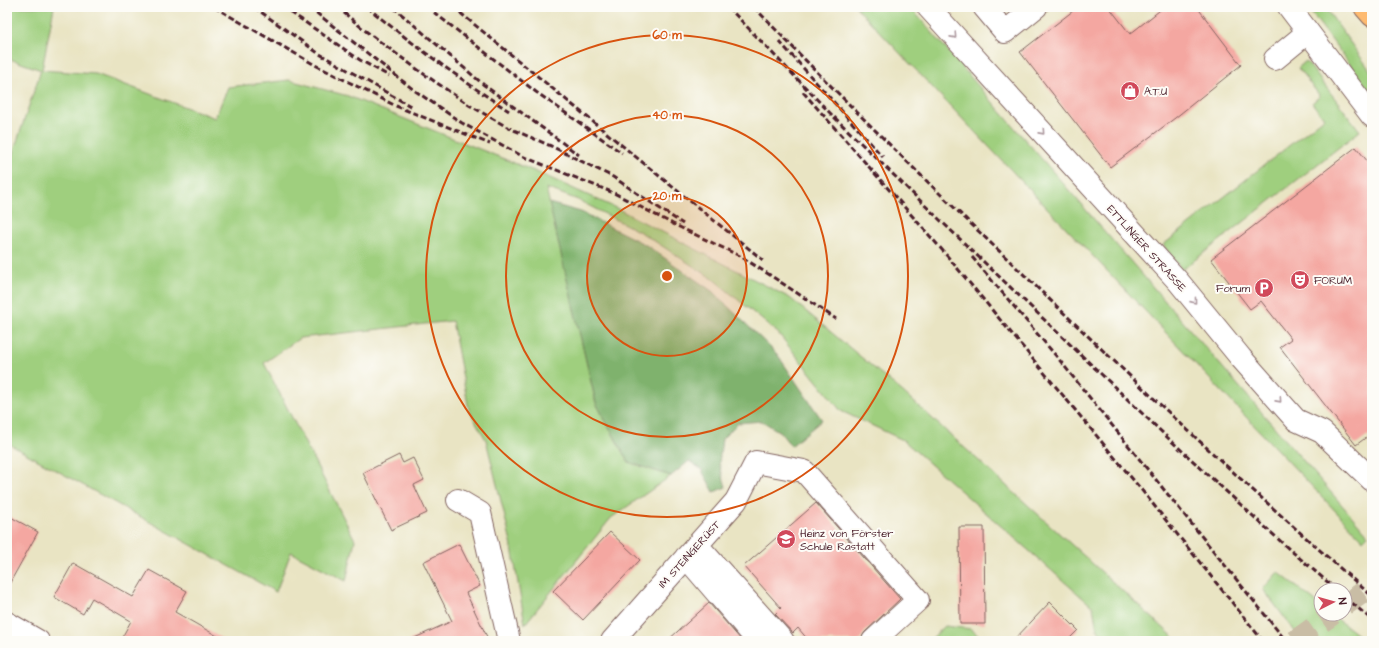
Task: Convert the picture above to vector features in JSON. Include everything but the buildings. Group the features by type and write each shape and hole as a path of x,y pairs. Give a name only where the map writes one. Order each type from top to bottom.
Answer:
{"main road":[{"path":"1365,7 1372,15"}],"street":[{"name":"ETTLINGER STRASSE","path":"928,7 1178,281 1241,358 1296,420 1322,432 1372,480"},
{"path":"984,7 1005,32 1036,7"},
{"path":"1289,7 1372,116"},
{"path":"1275,59 1308,32"},
{"name":"IM STEINGERÜST","path":"612,641 736,501 756,462 804,471 918,600 873,641"},
{"path":"458,500 480,513 509,641"},
{"path":"692,551 758,641"},
{"path":"692,551 783,641"},
{"path":"7,623 38,641"}],"green space":[{"path":"7,7 54,7 42,70 96,74 215,118 228,87 289,80 348,96 539,173 618,209 790,298 903,392 1178,641 1109,641 1097,630 1093,607 903,440 841,411 778,333 713,279 642,233 578,200 546,188 596,403 628,462 671,476 611,518 525,624 511,542 486,440 469,410 452,321 300,338 264,363 355,540 346,581 291,552 276,592 7,443 7,171 41,70 7,58"},
{"path":"856,7 910,7 1368,535 1363,540"},
{"path":"1307,7 1325,7 1372,73 1372,94"},
{"path":"1306,61 1360,131 1182,270 1163,245 1324,118 1312,103 1320,96 1298,68"},
{"path":"549,203 581,212 646,245 712,291 777,354 822,420 791,446 780,432 762,421 738,423 722,439 719,463 726,487 714,492 701,469 689,461 671,476 628,462 596,403"},
{"path":"1278,572 1313,600 1313,622 1341,622 1365,641 1302,641 1263,589"},
{"path":"945,626 971,629 984,641 929,641"}],"tunnel":[{"path":"1353,599 1372,586"},
{"path":"1295,641 1322,622"}],"railway":[{"path":"214,7 315,65 396,106 490,144"},
{"path":"254,7 318,53 412,107"},
{"path":"283,7 360,60 389,76"},
{"path":"309,7 414,90 462,123 524,157 614,193 673,224 740,256 836,319"},
{"path":"337,7 367,32 469,105 509,128 551,146 613,177 683,224"},
{"path":"367,7 436,61 509,111"},
{"path":"393,7 484,85 579,155"},
{"path":"427,7 536,92 622,153"},
{"path":"453,7 763,260"},
{"path":"728,7 832,115 940,220 1168,438 1289,549 1328,582"},
{"path":"754,7 819,74 985,238 1237,476 1372,596"},
{"path":"779,41 883,157"},
{"path":"803,92 943,251 1140,488 1263,641"},
{"path":"972,257 1057,357 1286,641"},
{"path":"1353,604 1372,620"}],"place":[{"name":"A.T.U","path":"1130,91"},
{"name":"FORUM","path":"1300,280"},
{"name":"Forum","path":"1264,288"},
{"name":"Heinz von Förster Schule Rastatt","path":"786,539"}]}
